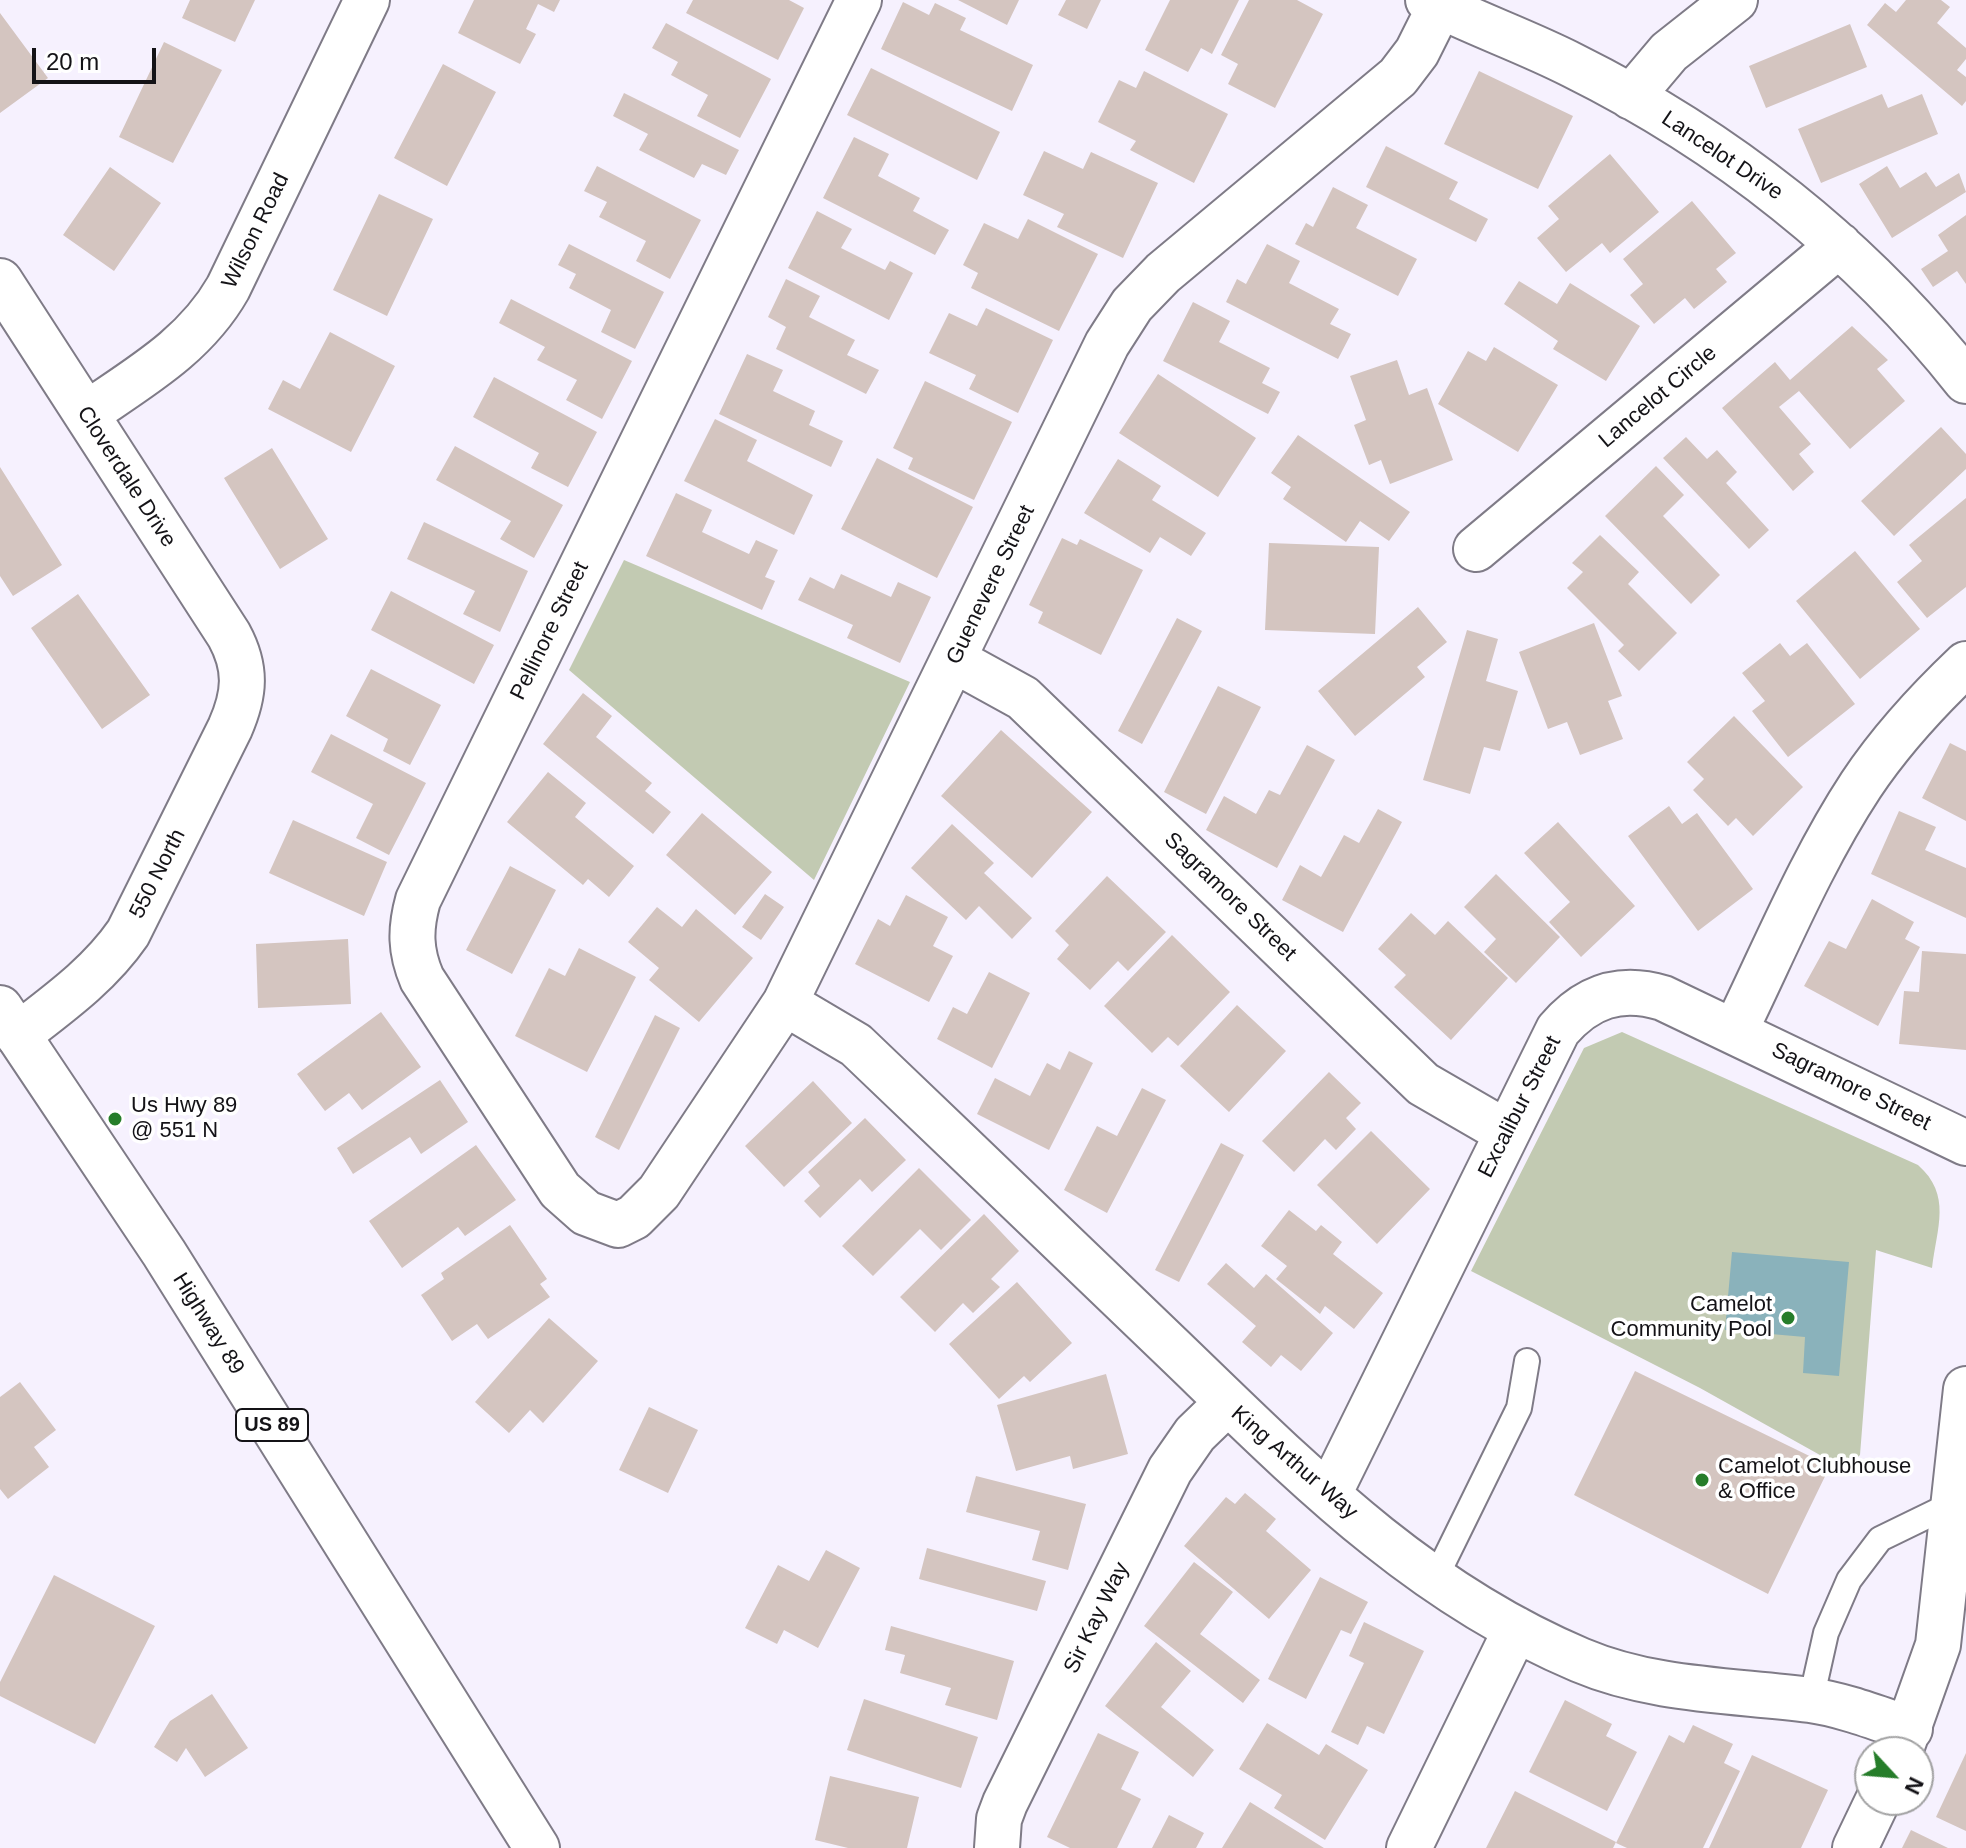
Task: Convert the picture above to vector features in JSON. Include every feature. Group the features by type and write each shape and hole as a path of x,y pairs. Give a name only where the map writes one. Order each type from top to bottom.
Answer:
{"street":[{"name":"Wilson Road","path":"86,414 175,352 207,323 228,288 367,0"},
{"name":"Pellinore Street","path":"618,1225 586,1213 560,1190 422,979 414,960 413,920 425,886 859,0"},
{"path":"1631,97 1669,52 1735,0"},
{"name":"Guenevere Street","path":"618,1225 634,1217 659,1192 785,1003 1107,344 1132,305 1163,273 1398,77 1417,52 1434,3"},
{"name":"Lancelot Drive","path":"1434,3 1572,65 1631,97 1747,169 1839,245 1913,317 1966,381"},
{"name":"Lancelot Circle","path":"1476,549 1839,245"},
{"name":"Cloverdale Drive","path":"0,281 229,635 244,677"},
{"name":"Sagramore Street","path":"954,660 1023,698 1423,1084 1506,1132"},
{"path":"1735,1031 1833,831 1862,784 1894,739 1966,664"},
{"name":"550 North","path":"6,1030 86,982 114,954 128,933 230,728 242,694 244,677"},
{"name":"Excalibur Street","path":"1329,1494 1558,1030 1579,1009 1604,995 1644,993 1735,1031"},
{"name":"King Arthur Way","path":"785,1003 856,1045 1226,1404 1434,1581 1516,1629 1582,1661 1688,1688 1811,1700 1851,1709 1898,1736"},
{"name":"Highway 89","path":"6,1030 173,1267 537,1848"},
{"name":"Sagramore Street","path":"1735,1031 1966,1143"},
{"path":"1908,1736 1948,1681 1944,1616 1966,1389"},
{"name":"Sir Kay Way","path":"997,1848 999,1819 1005,1803 1170,1470 1195,1434 1226,1404"},
{"path":"1409,1848 1516,1629"},
{"path":"1855,1848 1870,1816"}],"lane":[{"path":"1434,1581 1519,1408 1527,1361"},
{"path":"1811,1700 1826,1633 1849,1580 1880,1539 1954,1503"}],"green space":[{"path":"624,560 910,682 814,880 569,670"},
{"path":"1622,1032 1918,1165 1929,1176 1939,1200 1940,1212 1932,1268 1876,1250 1860,1455 1845,1469 1700,1388 1471,1271 1584,1048"}],"water":[{"path":"1732,1252 1849,1262 1839,1376 1803,1373 1805,1337 1725,1330"}],"building":[{"path":"190,0 255,0 235,42 182,18"},
{"path":"474,0 560,0 554,12 538,4 526,29 536,34 520,64 458,33"},
{"path":"693,0 789,0 804,8 778,60 686,13"},
{"path":"958,0 1019,0 1007,25"},
{"path":"1066,0 1101,0 1087,29 1058,15"},
{"path":"1170,0 1239,0 1212,54 1201,48 1188,72 1145,50"},
{"path":"1249,0 1297,0 1323,14 1275,108 1228,84 1238,64 1221,55"},
{"path":"1906,0 1941,0 1950,7 1937,23 1966,48 1966,59 1957,70 1966,77 1966,101 1962,106 1867,25 1885,3 1896,12"},
{"path":"903,2 929,15 935,3 966,18 960,30 1033,65 1012,111 881,49"},
{"path":"0,13 48,78 0,113"},
{"path":"666,23 771,79 740,138 697,116 708,95 671,75 678,62 652,48"},
{"path":"1850,24 1867,67 1766,108 1749,66"},
{"path":"164,42 222,70 173,163 119,137"},
{"path":"443,64 496,92 447,186 394,158"},
{"path":"871,68 1000,132 977,180 847,115"},
{"path":"1144,71 1228,114 1194,183 1130,150 1136,141 1098,122 1119,80 1136,88"},
{"path":"1479,71 1573,116 1538,189 1444,144"},
{"path":"624,93 739,150 726,175 702,164 694,178 639,150 648,134 613,116"},
{"path":"1882,94 1888,108 1922,94 1938,134 1821,183 1798,129"},
{"path":"854,137 889,154 878,176 920,198 913,211 949,230 935,255 823,198"},
{"path":"1386,146 1458,182 1449,199 1488,219 1476,242 1366,187"},
{"path":"1044,151 1083,169 1091,152 1158,183 1123,258 1057,227 1064,214 1023,195"},
{"path":"1610,154 1659,212 1610,253 1602,243 1566,272 1537,238 1559,219 1548,206"},
{"path":"597,166 701,220 670,279 636,261 646,241 599,217 607,202 584,191"},
{"path":"1887,166 1900,188 1926,172 1936,187 1959,173 1966,192 1892,238 1859,184"},
{"path":"110,167 161,203 114,271 63,235"},
{"path":"1333,187 1368,205 1356,228 1417,259 1398,296 1295,244 1306,223 1313,227"},
{"path":"379,194 433,219 387,316 333,290"},
{"path":"1692,201 1736,253 1716,269 1727,282 1694,309 1685,298 1654,324 1630,295 1643,284 1623,259"},
{"path":"817,211 852,229 841,248 885,270 890,261 913,273 889,320 788,268"},
{"path":"1966,215 1966,284 1957,271 1933,287 1921,269 1948,251 1938,235"},
{"path":"1028,219 1098,254 1059,331 971,288 978,273 963,265 984,223 1018,239"},
{"path":"569,244 664,292 635,349 601,332 611,310 569,288 576,274 558,265"},
{"path":"1267,244 1300,261 1289,283 1339,309 1330,324 1351,334 1338,359 1226,302 1237,279 1246,284"},
{"path":"786,279 820,296 809,317 855,340 847,355 879,370 866,394 776,349 786,327 768,317"},
{"path":"1519,281 1557,304 1570,283 1640,326 1606,381 1553,349 1558,341 1504,304"},
{"path":"511,299 632,361 602,419 566,400 577,380 537,360 545,347 499,323"},
{"path":"1193,302 1230,321 1219,342 1270,368 1262,383 1280,392 1268,414 1163,361"},
{"path":"986,308 1053,340 1018,413 969,389 976,375 929,353 949,313 977,326"},
{"path":"1852,326 1888,360 1877,369 1905,401 1850,449 1799,391 1779,407 1811,444 1799,454 1814,472 1793,491 1722,408 1775,362 1790,380"},
{"path":"330,332 395,366 351,452 268,409 283,380 300,389"},
{"path":"1494,347 1558,385 1518,452 1438,404 1468,351 1486,361"},
{"path":"747,354 783,370 773,391 815,411 809,425 843,441 831,467 719,414"},
{"path":"1397,360 1409,395 1427,388 1453,460 1390,484 1381,460 1369,465 1354,425 1366,420 1350,376"},
{"path":"1158,374 1256,438 1218,497 1119,433"},
{"path":"494,377 597,432 568,487 531,468 539,453 473,417"},
{"path":"925,381 1012,422 974,500 908,469 913,458 893,448"},
{"path":"715,419 757,440 747,461 813,495 794,535 684,481"},
{"path":"1941,427 1966,454 1966,469 1894,536 1861,501"},
{"path":"1298,435 1410,512 1389,541 1360,521 1346,542 1283,499 1291,487 1271,473"},
{"path":"1686,437 1707,459 1717,450 1737,472 1726,483 1769,530 1749,549 1663,458"},
{"path":"455,446 563,505 534,558 500,539 511,521 436,480"},
{"path":"272,448 328,539 280,569 224,478"},
{"path":"877,458 973,507 937,578 841,529"},
{"path":"1118,459 1161,486 1152,500 1206,533 1191,556 1160,537 1150,553 1084,513"},
{"path":"1656,466 1684,495 1663,516 1720,575 1691,604 1605,516"},
{"path":"0,467 62,565 13,596 0,576"},
{"path":"676,493 712,510 702,532 749,554 756,540 778,550 765,577 775,581 762,610 646,556"},
{"path":"1966,498 1966,587 1927,618 1897,582 1922,561 1909,545"},
{"path":"424,522 528,571 500,632 463,614 475,591 407,559"},
{"path":"1600,535 1639,572 1628,584 1677,633 1639,671 1618,651 1624,645 1567,588 1583,572 1572,563"},
{"path":"1062,538 1077,545 1080,539 1143,570 1101,655 1038,623 1043,612 1029,605"},
{"path":"1269,543 1379,547 1375,634 1265,630"},
{"path":"1855,551 1920,629 1860,679 1796,601"},
{"path":"841,574 891,597 898,582 931,597 900,663 847,638 853,625 798,600 810,577 834,589"},
{"path":"391,591 494,645 474,684 371,630"},
{"path":"78,594 150,695 102,729 31,628"},
{"path":"1418,607 1447,642 1417,667 1425,677 1355,736 1318,691"},
{"path":"1177,618 1202,631 1142,744 1118,731"},
{"path":"1594,623 1622,696 1608,701 1623,739 1580,755 1567,722 1548,729 1519,652"},
{"path":"1467,630 1498,639 1486,681 1518,691 1500,751 1484,747 1470,794 1423,780"},
{"path":"1780,643 1790,656 1807,643 1855,704 1788,757 1752,711 1765,701 1742,673"},
{"path":"371,669 441,705 410,765 383,751 388,739 346,716"},
{"path":"1218,686 1261,707 1206,814 1164,792"},
{"path":"583,693 612,716 596,737 652,783 645,791 671,812 653,834 543,744"},
{"path":"1734,716 1803,787 1753,836 1736,818 1728,826 1693,790 1704,779 1687,762"},
{"path":"1001,730 1092,812 1032,878 941,796"},
{"path":"331,734 426,783 389,855 356,838 373,804 311,772"},
{"path":"1950,743 1966,751 1966,821 1922,798"},
{"path":"1307,745 1335,760 1277,868 1206,830 1224,796 1256,814 1269,790 1280,795"},
{"path":"548,772 586,803 575,817 634,866 609,897 588,879 583,885 507,822"},
{"path":"1669,806 1682,824 1697,813 1753,889 1698,931 1628,836"},
{"path":"1378,809 1402,822 1343,932 1282,900 1300,865 1321,877 1344,835 1359,843"},
{"path":"1899,811 1936,827 1925,850 1966,868 1966,918 1871,874"},
{"path":"702,813 772,872 735,915 666,855"},
{"path":"293,820 387,862 364,916 269,873"},
{"path":"1558,822 1635,906 1581,957 1549,922 1570,902 1524,853"},
{"path":"952,824 994,863 984,873 1032,918 1012,939 979,906 966,920 911,868"},
{"path":"510,866 556,890 512,974 466,950"},
{"path":"1496,874 1560,937 1516,983 1484,952 1496,939 1464,907"},
{"path":"1107,876 1166,932 1128,971 1118,961 1090,990 1057,959 1069,945 1055,931"},
{"path":"765,894 784,907 761,940 742,927"},
{"path":"906,895 948,917 933,946 953,956 929,1002 855,964 878,919 890,926"},
{"path":"1872,899 1914,922 1905,939 1920,947 1878,1026 1804,986 1829,941 1846,949"},
{"path":"657,907 682,927 696,909 753,958 699,1022 649,980 659,968 628,942"},
{"path":"1411,913 1435,935 1448,921 1508,978 1451,1040 1394,987 1406,975 1378,949"},
{"path":"1172,935 1230,992 1178,1046 1168,1037 1152,1053 1104,1006"},
{"path":"348,939 351,1004 258,1008 256,944"},
{"path":"579,948 636,977 587,1072 515,1036 549,968 565,976"},
{"path":"1922,951 1966,954 1966,1050 1899,1044 1904,991 1919,992"},
{"path":"989,972 1030,993 992,1068 937,1039 953,1007 967,1014"},
{"path":"1237,1005 1286,1051 1229,1112 1180,1066"},
{"path":"381,1012 421,1067 362,1110 349,1093 325,1111 297,1074"},
{"path":"655,1015 680,1028 619,1150 595,1137"},
{"path":"1069,1051 1093,1063 1049,1150 977,1114 995,1078 1030,1096 1047,1063 1060,1070"},
{"path":"1329,1072 1361,1103 1346,1118 1356,1129 1336,1150 1325,1139 1294,1172 1262,1141"},
{"path":"440,1080 468,1122 421,1154 410,1137 353,1174 337,1148"},
{"path":"813,1081 852,1123 784,1187 745,1146"},
{"path":"1142,1088 1166,1100 1107,1213 1064,1190 1097,1126 1117,1136"},
{"path":"865,1118 906,1160 872,1192 860,1179 820,1218 804,1201 820,1186 808,1172"},
{"path":"1371,1131 1430,1189 1377,1244 1317,1185"},
{"path":"1221,1143 1244,1155 1179,1282 1155,1270"},
{"path":"476,1145 516,1200 465,1236 458,1227 402,1268 369,1221"},
{"path":"919,1168 971,1220 941,1250 920,1229 873,1276 842,1246"},
{"path":"1289,1210 1316,1231 1321,1225 1342,1242 1333,1254 1383,1293 1354,1329 1325,1306 1320,1314 1276,1279 1287,1266 1261,1246"},
{"path":"984,1214 1019,1251 991,1279 1000,1287 973,1313 963,1303 935,1332 900,1297"},
{"path":"510,1225 547,1279 540,1284 550,1297 488,1339 477,1324 452,1341 421,1295 444,1279 441,1273"},
{"path":"1226,1263 1254,1288 1266,1274 1333,1333 1301,1371 1281,1355 1271,1367 1242,1342 1256,1326 1207,1284"},
{"path":"1017,1282 1072,1343 1030,1382 1024,1376 999,1399 949,1344"},
{"path":"549,1318 598,1361 543,1423 530,1410 509,1433 475,1402"},
{"name":"Camelot Clubhouse & Office","path":"1635,1371 1830,1466 1768,1594 1574,1495"},
{"path":"1106,1374 1128,1454 1073,1469 1070,1456 1016,1471 997,1405"},
{"path":"20,1382 56,1430 34,1447 49,1467 8,1499 0,1489 0,1397"},
{"path":"649,1407 698,1430 668,1493 619,1470"},
{"path":"976,1476 1086,1504 1068,1570 1032,1560 1040,1531 966,1512"},
{"path":"1245,1493 1276,1519 1266,1531 1311,1570 1269,1619 1184,1546 1226,1497 1235,1504"},
{"path":"927,1548 1046,1581 1037,1611 919,1579"},
{"path":"826,1550 860,1568 818,1648 784,1630 777,1644 745,1628 778,1565 809,1581"},
{"path":"1194,1562 1233,1592 1200,1634 1260,1680 1243,1703 1144,1626"},
{"path":"54,1575 155,1626 95,1744 0,1696 0,1682"},
{"path":"1320,1577 1368,1602 1351,1634 1341,1630 1306,1699 1268,1679"},
{"path":"1364,1622 1424,1651 1384,1734 1367,1726 1358,1745 1331,1732 1364,1663 1349,1656"},
{"path":"891,1626 1014,1661 997,1720 945,1705 951,1688 900,1673 905,1655 885,1650"},
{"path":"1156,1642 1191,1671 1161,1707 1214,1750 1193,1777 1105,1706"},
{"path":"212,1694 248,1748 205,1777 186,1748 177,1762 154,1747 170,1721"},
{"path":"864,1699 978,1737 961,1788 847,1750"},
{"path":"1565,1700 1612,1724 1606,1736 1637,1752 1607,1811 1529,1772"},
{"path":"1267,1723 1319,1755 1326,1744 1368,1770 1325,1840 1274,1808 1282,1795 1239,1769"},
{"path":"1693,1725 1733,1744 1724,1763 1740,1771 1703,1848 1627,1848 1616,1843 1669,1735 1684,1743"},
{"path":"1098,1733 1139,1752 1121,1789 1141,1799 1117,1848 1070,1848 1047,1837"},
{"path":"1966,1753 1966,1831 1936,1817"},
{"path":"1752,1755 1828,1790 1801,1848 1709,1848"},
{"path":"830,1776 919,1797 907,1848 848,1848 815,1840"},
{"path":"1515,1791 1616,1842 1613,1848 1486,1848"},
{"path":"1250,1802 1324,1848 1222,1848"},
{"path":"1169,1815 1204,1833 1196,1848 1152,1848"},
{"path":"1911,1830 1948,1848 1902,1848"}],"place":[{"name":"Us Hwy 89 @ 551 N","path":"115,1119"},
{"name":"Camelot Community Pool","path":"1788,1318"},
{"name":"Camelot Clubhouse & Office","path":"1702,1480"}]}
